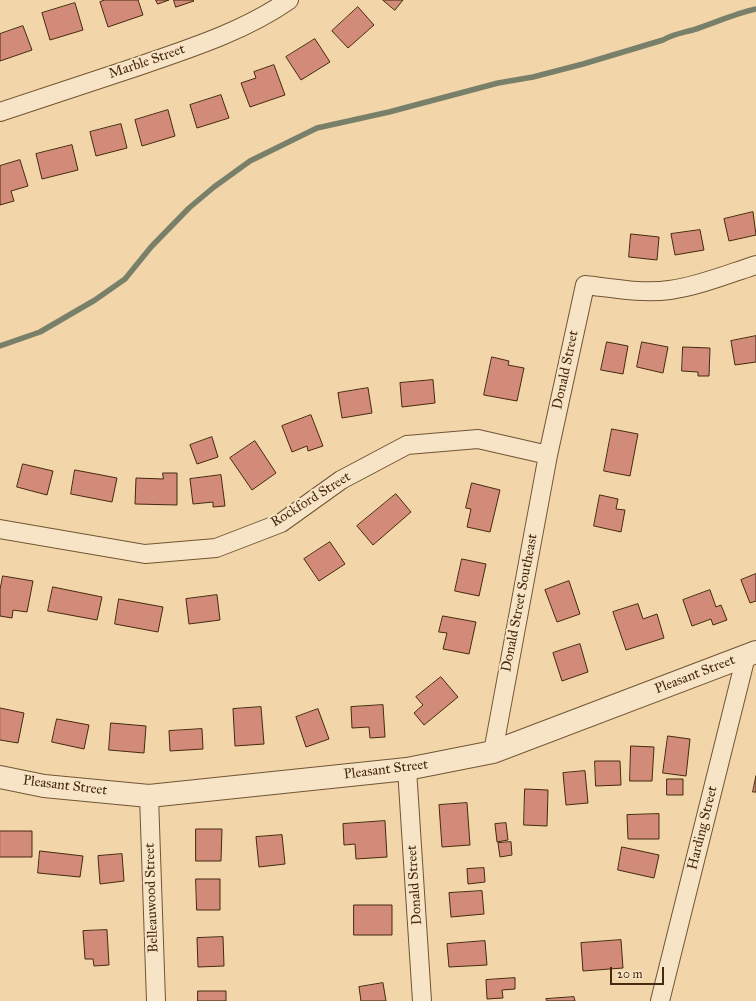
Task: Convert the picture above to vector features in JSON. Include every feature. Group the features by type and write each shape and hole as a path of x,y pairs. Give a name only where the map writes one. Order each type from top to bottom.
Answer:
{"street":[{"name":"Marble Street","path":"0,112 165,57 243,28 272,12 289,0"},
{"name":"Donald Street","path":"548,455 584,285 646,291 671,290 718,278 756,265"},
{"name":"Rockford Street","path":"0,529 145,554 216,548 281,523 341,480 407,445 478,439 548,455"},
{"name":"Donald Street Southeast","path":"492,752 548,455"},
{"name":"Pleasant Street","path":"0,777 44,786 149,796 407,769 492,752 751,654"},
{"name":"Harding Street","path":"660,1001 751,654"},
{"name":"Donald Street","path":"407,769 422,1001"},
{"name":"Belleauwood Street","path":"149,796 156,1001"}],"building":[{"path":"105,0 138,0 143,15 108,27 100,2"},
{"path":"156,0 169,0 158,4"},
{"path":"174,0 193,0 194,1 176,7"},
{"path":"383,0 403,0 395,10"},
{"path":"75,3 83,30 50,40 42,13"},
{"path":"358,7 374,25 348,48 332,31"},
{"path":"23,26 32,50 0,61 0,34"},
{"path":"315,39 330,62 301,80 286,57"},
{"path":"274,65 285,95 250,107 241,83 256,78 254,72"},
{"path":"221,95 229,118 197,128 190,105"},
{"path":"168,110 175,136 142,146 135,120"},
{"path":"121,124 127,148 96,156 90,132"},
{"path":"72,145 78,170 42,179 36,154"},
{"path":"20,160 28,186 11,191 14,201 0,205 0,166"},
{"path":"753,212 756,235 729,241 724,219"},
{"path":"700,230 704,250 675,255 671,234"},
{"path":"631,234 659,237 657,260 629,257"},
{"path":"756,336 756,362 735,365 731,341"},
{"path":"607,342 628,346 623,374 601,370"},
{"path":"642,342 668,347 663,373 637,367"},
{"path":"683,347 710,348 709,376 698,376 698,372 682,371"},
{"path":"492,357 509,361 508,365 524,368 517,401 484,395"},
{"path":"433,380 435,403 402,407 400,383"},
{"path":"368,388 372,413 342,418 338,393"},
{"path":"311,415 323,446 308,451 307,446 292,452 282,426"},
{"path":"612,429 638,434 630,476 604,471"},
{"path":"212,437 218,457 197,464 190,445"},
{"path":"255,441 276,473 252,490 230,458"},
{"path":"23,464 53,471 47,495 17,487"},
{"path":"75,470 117,478 112,502 71,494"},
{"path":"163,473 177,473 177,505 135,504 136,478 163,479"},
{"path":"221,475 225,506 213,507 213,502 193,504 190,479"},
{"path":"472,483 500,490 490,532 467,527 471,509 466,508"},
{"path":"396,494 411,512 373,545 357,526"},
{"path":"600,495 618,499 616,509 625,510 621,532 594,526"},
{"path":"330,542 345,564 319,581 304,559"},
{"path":"462,559 486,564 479,596 455,591"},
{"path":"756,574 756,601 750,603 741,580"},
{"path":"3,576 33,581 27,612 13,610 12,618 0,616 0,590"},
{"path":"569,581 580,614 557,622 545,590"},
{"path":"53,587 102,597 97,620 48,611"},
{"path":"710,590 716,607 721,605 727,620 713,625 711,619 692,626 683,600"},
{"path":"217,595 220,620 189,624 186,599"},
{"path":"119,599 163,607 158,632 115,624"},
{"path":"638,604 643,619 657,614 664,638 626,650 613,612"},
{"path":"443,616 476,622 469,654 443,649 447,633 439,632"},
{"path":"580,644 588,672 562,681 553,653"},
{"path":"441,677 458,697 424,725 414,713 423,705 416,697"},
{"path":"383,705 385,737 370,738 369,727 352,728 351,707"},
{"path":"261,707 264,744 235,746 233,709"},
{"path":"0,708 24,713 18,743 0,740"},
{"path":"318,709 329,739 306,747 296,717"},
{"path":"57,719 89,725 84,749 52,742"},
{"path":"111,723 146,726 144,753 109,750"},
{"path":"202,729 203,749 170,751 169,731"},
{"path":"668,736 690,739 686,776 663,773"},
{"path":"631,746 654,747 652,781 630,781"},
{"path":"595,761 620,761 621,785 596,786"},
{"path":"585,771 588,803 566,805 563,773"},
{"path":"756,776 756,792 753,792"},
{"path":"667,779 683,779 683,795 667,795"},
{"path":"525,789 548,790 547,826 524,825"},
{"path":"467,803 470,845 442,847 439,805"},
{"path":"659,814 659,839 628,839 627,815"},
{"path":"385,821 387,857 356,859 355,844 344,845 343,824"},
{"path":"506,823 508,840 497,842 495,824"},
{"path":"196,829 222,829 221,861 196,861"},
{"path":"0,831 32,831 32,857 0,857"},
{"path":"282,835 285,864 259,867 256,837"},
{"path":"511,842 512,855 500,857 498,843"},
{"path":"622,847 659,855 654,878 618,870"},
{"path":"40,851 83,856 80,877 38,873"},
{"path":"122,854 124,881 100,884 98,856"},
{"path":"484,868 485,882 468,884 467,869"},
{"path":"196,879 220,879 220,910 197,910"},
{"path":"482,891 484,914 451,917 449,893"},
{"path":"354,905 392,905 392,935 354,935"},
{"path":"107,930 109,965 94,966 93,959 85,959 83,931"},
{"path":"223,937 224,966 198,967 197,938"},
{"path":"621,940 623,968 583,971 581,943"},
{"path":"485,941 487,965 449,967 447,944"},
{"path":"515,978 515,989 502,990 503,998 487,999 486,980"},
{"path":"383,983 386,1001 361,1001 359,987"},
{"path":"198,991 226,991 226,1001 198,1001"},
{"path":"574,997 575,1001 547,1001 546,999"}],"waterway":[{"path":"0,346 40,332 95,300 125,279 151,247 189,208 214,187 250,161 317,128 389,112 498,83 533,77 583,64 663,40 674,35 756,9"}]}
